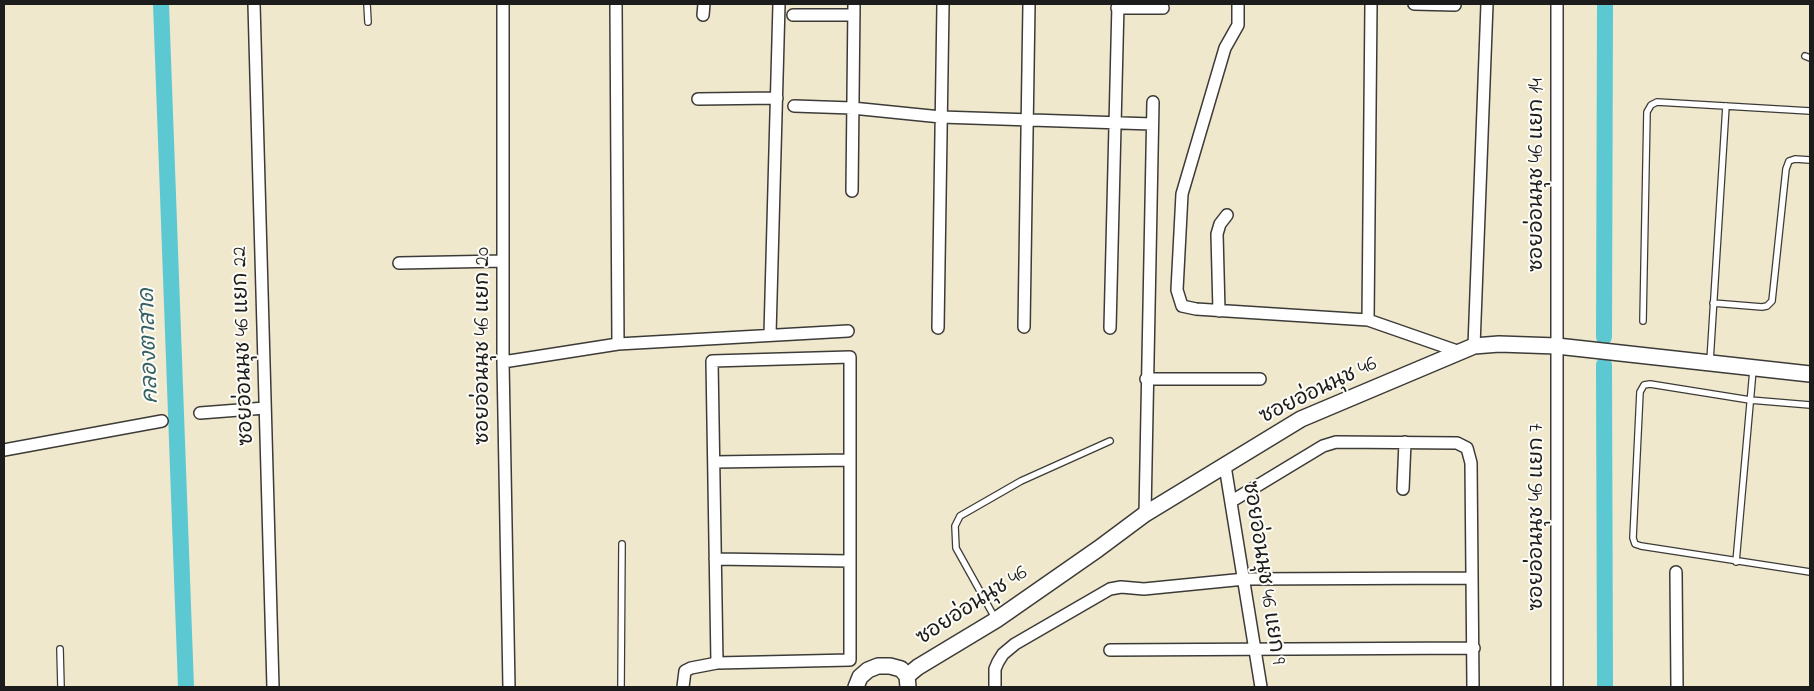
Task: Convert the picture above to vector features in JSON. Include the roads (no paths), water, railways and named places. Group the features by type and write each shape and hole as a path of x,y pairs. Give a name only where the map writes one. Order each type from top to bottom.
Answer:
{"street":[{"name":"ซอยอ่อนนุช 46 แยก 22","path":"254,4 273,687"},
{"name":"ซอยอ่อนนุช 46 แยก 20","path":"502,4 503,362 509,687"},
{"path":"616,4 618,344"},
{"path":"770,334 779,4"},
{"path":"938,328 943,4"},
{"path":"1024,327 1029,4"},
{"path":"1238,4 1238,24 1225,48 1182,194 1177,290 1182,306 1218,311 1368,320 1460,352"},
{"path":"1368,320 1371,4"},
{"path":"1414,4 1455,5"},
{"path":"1474,346 1487,4"},
{"name":"ซอยอ่อนนุช 46 แยก 14","path":"1557,4 1558,346"},
{"path":"1110,328 1117,6 1163,8"},
{"path":"793,15 854,10 852,191"},
{"path":"698,99 777,98"},
{"path":"1145,514 1146,379 1153,102"},
{"path":"794,106 852,108 942,117 1152,124"},
{"path":"1218,311 1218,234 1220,224 1227,215"},
{"path":"399,263 503,261"},
{"path":"503,362 618,344 848,331"},
{"name":"ซอยอ่อนนุช 46","path":"908,682 918,667 996,620 1145,514 1301,419 1474,346 1499,344 1558,346 1810,374"},
{"name":"ซอยอ่อนนุช 46 แยก 7","path":"1557,687 1558,346"},
{"path":"683,687 685,671 717,663 850,660 850,358 712,361 717,663"},
{"path":"1146,379 1260,379"},
{"path":"200,413 265,408"},
{"path":"4,450 162,421"},
{"path":"1232,501 1323,446 1350,441 1457,443 1467,448 1471,463 1473,687"},
{"path":"1403,489 1405,442"},
{"path":"714,462 850,460"},
{"name":"ซอยอ่อนนุช 46 แยก 9","path":"1225,466 1245,579 1261,687"},
{"path":"715,559 850,561"},
{"path":"1676,572 1677,687"},
{"path":"994,687 995,669 1003,654 1110,589 1121,587 1144,589 1245,579 1472,578"},
{"path":"1110,650 1474,648"},
{"path":"856,687 860,678 868,670 878,666 890,666 901,669 908,682"}],"lane":[{"path":"368,4 368,22"},
{"path":"1642,321 1647,112 1651,105 1657,102 1810,111"},
{"path":"1710,363 1726,106"},
{"path":"1713,303 1762,307 1767,306 1772,301 1786,169 1789,161 1795,159 1810,160"},
{"path":"1736,562 1753,368"},
{"path":"1810,405 1750,400 1650,384 1644,385 1640,392 1633,538 1635,544 1736,562 1810,572"},
{"path":"996,620 956,548 955,526 960,516 1021,481 1110,441"},
{"path":"621,687 622,544"},
{"path":"60,649 61,687"}],"waterway":[{"name":"คลองตาสาด","path":"161,4 186,687"},
{"path":"1604,337 1605,4"},
{"path":"1604,365 1605,687"}]}
